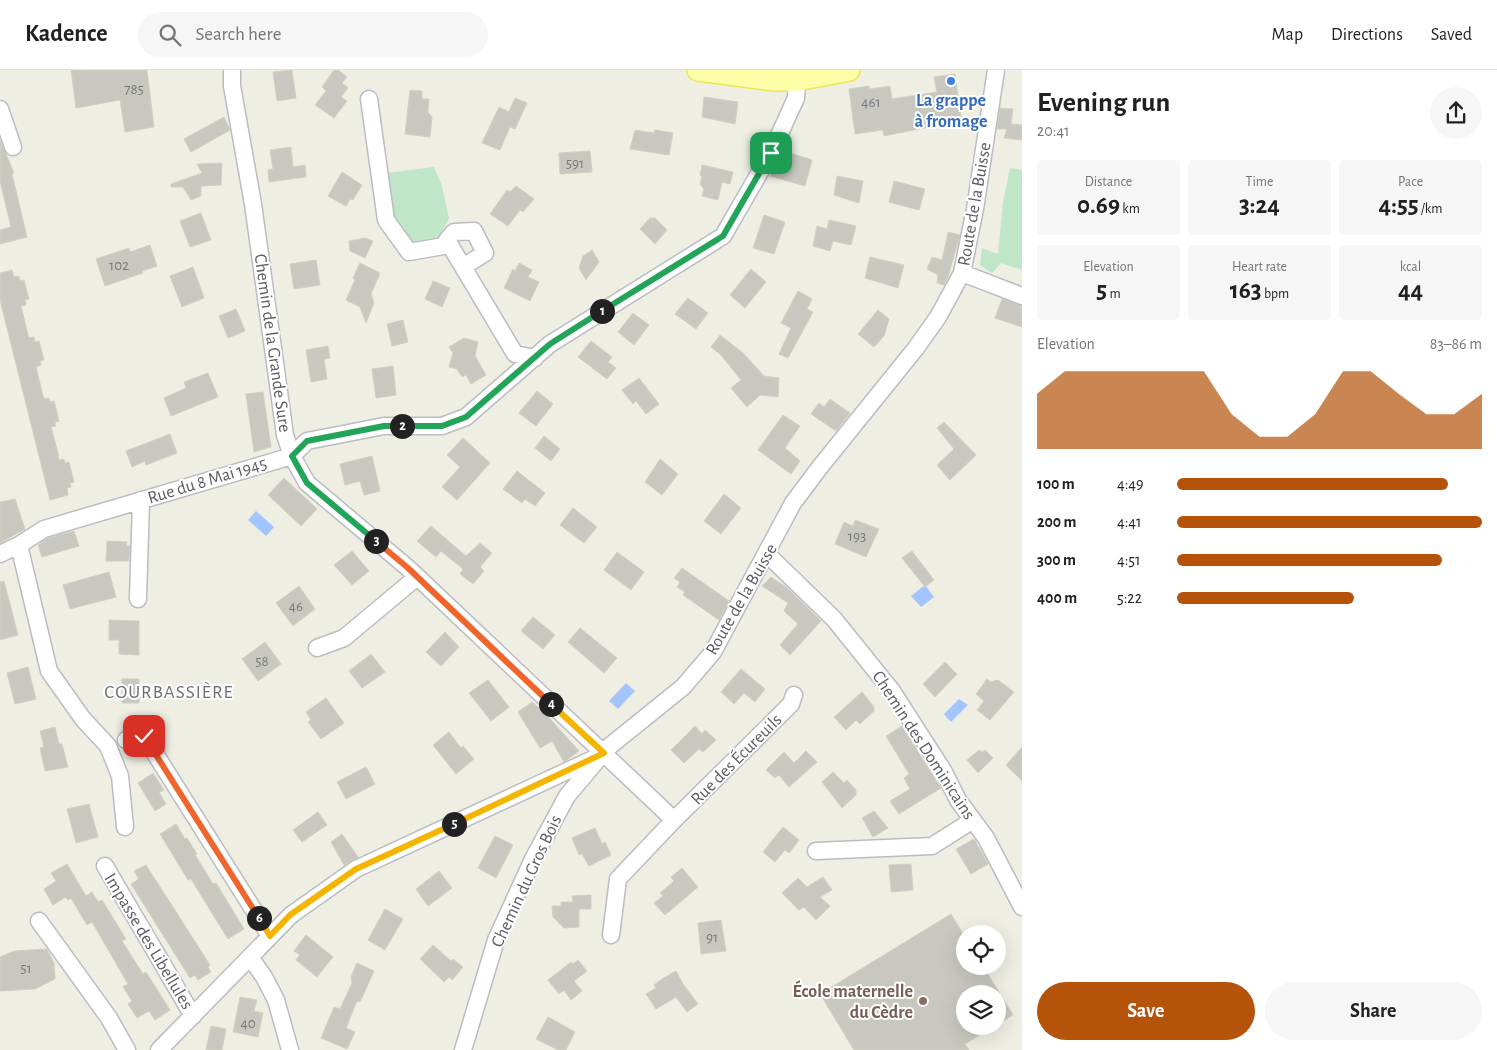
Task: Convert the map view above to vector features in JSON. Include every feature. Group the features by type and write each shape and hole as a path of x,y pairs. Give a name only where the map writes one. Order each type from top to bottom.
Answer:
{"main road":[{"path":"703,70 774,80 797,80 820,72 849,70"}],"street":[{"name":"Chemin de la Grande Sure","path":"232,70 232,86 253,204 285,435 292,456 307,483 417,577 604,753"},
{"name":"Route de la Buisse","path":"160,1050 290,915 356,869 604,753 683,687 713,652 794,503 820,467 916,348 938,317 962,273 975,209 996,70"},
{"name":"Rue du 8 Mai 1945","path":"0,554 18,546 44,530 292,456 307,441 384,426 442,426 466,417 550,344 723,236 771,153 796,98 797,80"},
{"path":"369,99 386,220 409,252 450,245"},
{"path":"0,109 13,147"},
{"path":"463,267 485,253 474,231 454,232 447,240 463,267 515,354 512,378"},
{"path":"962,273 1022,296"},
{"path":"515,354 535,358"},
{"path":"138,598 141,500"},
{"path":"18,546 49,671 84,719 108,746 120,776 125,827"},
{"name":"Chemin des Dominicains","path":"767,554 834,619 877,671 920,734 958,800 986,838 1022,907"},
{"path":"317,648 344,638 417,577"},
{"name":"Rue des Écureuils","path":"611,935 618,879 674,820 791,704 794,695"},
{"path":"126,740 144,736 270,936"},
{"path":"604,753 674,820"},
{"name":"Chemin du Gros Bois","path":"463,1050 496,940 533,860 567,796 604,753"},
{"path":"816,852 932,846 973,820"},
{"name":"Impasse des Libellules","path":"105,866 193,1016"},
{"path":"39,921 109,1018 127,1050"},
{"path":"250,957 264,977 276,1000 290,1050"}],"green space":[{"path":"434,167 442,186 449,219 436,242 413,244 392,214 387,173"},
{"path":"1010,168 1022,170 1022,270 1001,263 992,273 980,265 982,248 998,254 1003,202"}],"water":[{"path":"256,511 274,527 266,536 248,520"},
{"path":"925,585 934,597 921,607 911,596"},
{"path":"626,683 635,691 618,709 609,701"},
{"path":"959,699 968,705 951,722 944,714"}],"building":[{"path":"71,70 147,70 154,127 125,132 120,100 76,108"},
{"path":"292,70 296,98 277,101 273,72"},
{"path":"334,70 338,70 347,77 342,83 348,88 341,97 347,101 334,118 315,105 326,91 322,87"},
{"path":"955,74 961,117 928,124 929,127 884,136 883,130 855,134 849,89 869,86 869,89 890,86 892,99 937,92 934,77"},
{"path":"410,90 422,91 422,99 429,99 428,112 432,117 430,137 405,134"},
{"path":"704,97 738,102 735,124 702,117"},
{"path":"515,98 527,103 515,129 510,127 500,150 482,143 499,107 509,112"},
{"path":"1000,108 1013,109 1011,124 1022,125 1022,140 1004,138 1007,129 997,129"},
{"path":"224,117 230,130 191,152 184,139"},
{"path":"635,130 654,133 655,130 673,133 669,155 630,149"},
{"path":"0,140 14,173 12,174 27,237 0,244 0,230 11,227 0,181"},
{"path":"291,147 293,167 305,165 306,177 269,182 268,170 273,169 270,150"},
{"path":"590,151 592,172 560,174 559,153"},
{"path":"784,151 812,160 805,186 770,176"},
{"path":"222,163 221,185 201,186 201,196 191,200 183,187 171,187 171,184 202,173 197,164"},
{"path":"702,165 733,172 730,184 722,182 718,200 702,196 704,189 700,184 702,177 700,175"},
{"path":"342,172 362,185 353,200 350,199 346,206 328,196"},
{"path":"837,176 863,181 859,203 834,195"},
{"path":"894,181 925,189 919,210 889,202"},
{"path":"516,186 534,199 523,212 520,210 508,226 490,214 507,190 510,192"},
{"path":"201,213 211,240 190,247 180,221"},
{"path":"764,215 785,222 774,254 753,248"},
{"path":"650,218 655,218 667,230 655,244 640,229"},
{"path":"829,220 856,226 851,245 833,241 830,251 813,246 817,226 827,229"},
{"path":"948,232 960,235 944,285 937,283 938,275 927,269 932,257 942,260"},
{"path":"365,238 373,241 365,258 350,251 349,241"},
{"path":"150,245 157,266 142,271 143,273 105,286 96,259 129,248 130,252"},
{"path":"592,250 599,262 586,280 579,268 583,256"},
{"path":"870,257 904,265 898,288 865,278"},
{"path":"316,260 320,285 294,289 290,264"},
{"path":"360,263 380,273 371,294 374,303 366,323 360,307 346,300"},
{"path":"519,263 532,270 528,277 539,282 530,301 504,288 513,269 515,271"},
{"path":"193,267 204,298 182,307 170,276"},
{"path":"751,269 766,282 745,308 730,295"},
{"path":"12,270 14,277 19,276 20,281 24,280 29,299 25,300 26,305 21,306 29,338 34,337 35,342 39,341 44,360 40,361 41,365 36,367 42,392 44,399 49,398 50,402 54,401 59,421 55,422 56,426 51,427 59,460 64,459 65,463 69,462 74,482 70,483 71,487 67,488 68,495 50,500 0,300 0,273"},
{"path":"433,281 450,288 442,307 425,299"},
{"path":"798,291 812,299 807,309 813,312 788,358 779,354 791,328 781,323"},
{"path":"688,298 708,313 696,329 675,314"},
{"path":"1002,299 1022,306 1022,327 995,318"},
{"path":"236,309 245,331 228,338 219,316"},
{"path":"878,310 889,319 884,336 874,347 858,334"},
{"path":"633,313 649,325 634,345 618,332"},
{"path":"403,320 408,342 392,346 387,324"},
{"path":"720,335 743,353 764,376 779,378 778,397 760,395 747,407 731,388 741,380 721,355 711,347"},
{"path":"464,338 478,342 475,356 486,375 471,384 466,375 462,377 457,369 449,367 453,353 449,347"},
{"path":"591,341 612,357 608,362 616,368 607,379 578,357"},
{"path":"328,346 330,358 324,359 327,379 311,382 306,350"},
{"path":"393,366 396,395 376,398 372,369"},
{"path":"208,373 218,397 171,416 164,398 186,388 184,382"},
{"path":"639,378 659,404 646,414 636,401 633,404 622,390"},
{"path":"537,391 553,404 536,426 519,413"},
{"path":"263,392 271,447 254,452 246,394"},
{"path":"830,399 850,413 836,431 811,414 819,403 824,407"},
{"path":"783,415 800,426 785,448 800,461 791,474 758,450"},
{"path":"944,422 976,455 950,480 937,465 954,449 937,428"},
{"path":"170,434 177,453 146,465 145,461 132,467 126,451"},
{"path":"544,436 560,449 551,461 535,448"},
{"path":"463,438 490,463 457,500 442,487 460,467 447,455"},
{"path":"372,456 380,491 364,495 360,481 345,485 340,464"},
{"path":"660,459 678,474 662,495 645,482"},
{"path":"517,471 545,493 535,506 525,499 522,503 503,489"},
{"path":"284,478 317,509 301,526 268,495"},
{"path":"724,494 741,508 721,534 704,521"},
{"path":"15,499 25,529 0,543 0,502"},
{"path":"573,508 597,527 584,543 560,525"},
{"path":"855,520 879,529 866,557 835,544 844,522 853,526"},
{"path":"431,526 466,556 480,543 492,553 480,567 484,571 473,584 460,574 463,569 441,551 436,557 417,541"},
{"path":"74,531 79,546 42,557 38,545 48,538"},
{"path":"107,541 127,542 126,546 130,546 129,561 106,561"},
{"path":"352,551 369,571 352,585 334,565"},
{"path":"912,551 934,580 925,587 902,558"},
{"path":"617,552 644,572 631,590 604,570"},
{"path":"682,568 729,601 719,620 683,595 685,592 677,587 680,582 674,578"},
{"path":"109,572 116,597 70,609 63,585"},
{"path":"771,577 786,587 821,621 790,655 780,645 798,624 784,611 788,603 762,586"},
{"path":"4,581 18,635 0,640 0,582"},
{"path":"299,586 315,609 293,626 276,603"},
{"path":"533,617 555,635 543,649 521,631"},
{"path":"109,620 139,621 139,655 119,654 119,640 109,640"},
{"path":"580,628 617,658 604,673 568,642"},
{"path":"445,632 459,647 441,666 426,652"},
{"path":"265,642 281,664 258,681 242,659"},
{"path":"371,654 385,672 362,688 349,671"},
{"path":"945,662 957,674 935,697 923,684"},
{"path":"28,667 36,699 15,704 7,673"},
{"path":"741,669 765,689 755,702 744,693 734,704 721,692"},
{"path":"122,679 139,679 139,703 122,703"},
{"path":"987,679 991,682 998,680 1014,692 990,720 977,710 984,701 976,694"},
{"path":"488,680 509,707 491,721 469,693"},
{"path":"862,692 874,707 874,711 860,724 856,720 846,730 834,717"},
{"path":"326,698 344,723 321,739 308,722 311,720 306,712"},
{"path":"532,702 544,712 579,751 564,762 552,741 540,748 518,712"},
{"path":"695,726 702,734 705,730 716,740 703,752 699,749 684,763 671,750"},
{"path":"902,726 941,788 899,814 890,801 910,789 904,778 909,774 886,736"},
{"path":"55,727 68,767 45,771 40,748 44,747 40,731"},
{"path":"449,732 461,748 463,746 474,759 456,774 433,745"},
{"path":"1022,747 1022,781 1006,765"},
{"path":"979,750 982,752 985,750 993,758 978,773 967,760"},
{"path":"806,751 817,762 789,787 779,775 775,778 766,770 784,752 794,763"},
{"path":"366,767 375,784 346,799 337,782"},
{"path":"833,772 844,783 847,780 856,790 856,795 842,808 822,782"},
{"path":"153,773 164,790 159,792 166,804 155,811 138,783"},
{"path":"89,804 98,837 76,843 67,809"},
{"path":"874,811 888,828 873,837 862,818"},
{"path":"318,812 327,825 302,842 293,830"},
{"path":"176,824 185,839 187,838 213,884 216,883 244,929 228,939 191,879 188,880 160,834"},
{"path":"783,827 799,840 789,853 785,850 775,862 763,852"},
{"path":"595,828 602,844 605,842 611,855 589,866 582,854 579,855 572,838"},
{"path":"342,834 358,857 344,865 331,842"},
{"path":"495,836 513,845 496,878 478,868"},
{"path":"974,839 988,864 971,874 956,849"},
{"path":"67,864 86,896 92,892 98,902 102,900 126,939 122,941 143,974 146,972 170,1010 155,1020 149,1011 137,1018 128,1004 132,1001 123,987 128,984 92,922 87,925 71,898 68,900 66,897 53,905 44,889 56,881 51,873"},
{"path":"911,864 913,890 891,892 889,865"},
{"path":"146,865 210,965 208,967 211,972 198,980 195,975 190,978 131,884 139,879 134,871"},
{"path":"682,868 698,887 665,915 654,903 663,896 660,893 674,881 671,877"},
{"path":"439,871 452,888 428,906 416,889"},
{"path":"823,877 832,890 820,897 830,906 816,920 804,907 799,910 782,893 798,878 807,887"},
{"path":"591,895 591,909 579,909 579,927 564,928 553,917 552,906 561,906 561,902 573,902 572,896"},
{"path":"385,909 403,919 385,950 368,940"},
{"path":"951,914 958,925 956,925 956,975 989,975 995,985 956,985 956,1035 980,1035 965,1044 969,1050 854,1050 820,994"},
{"path":"721,920 726,951 701,954 698,923"},
{"path":"306,935 333,957 317,977 296,960 300,955 294,951"},
{"path":"433,945 451,961 453,959 463,967 452,980 449,977 444,982 420,959"},
{"path":"47,949 54,963 55,979 35,989 0,991 0,957 14,951"},
{"path":"578,960 587,971 574,981 582,991 571,1000 564,990 559,994 548,980 571,962 573,964"},
{"path":"357,963 374,971 360,1002 357,1001 346,1028 355,1032 347,1049 321,1038 334,1007 340,1009 352,983 351,977"},
{"path":"676,971 698,1004 687,1012 676,997 656,1009 646,994 656,988 654,985"},
{"path":"240,997 257,1000 254,1011 263,1013 258,1037 233,1032"},
{"path":"1006,1004 1013,1015 1006,1019"},
{"path":"548,1017 575,1032 566,1050 558,1050 536,1039"},
{"path":"211,1026 226,1029 222,1050 206,1050"}],"place":[{"name":"La grappe à fromage","path":"951,81"},
{"name":"École maternelle du Cèdre","path":"923,1001"}],"district":[{"name":"COURBASSIÈRE","path":"169,691"}],"route":[{"path":"144,736 270,936 290,915 356,869 604,753 408,568 307,483 292,456 307,441 384,426 442,426 466,417 550,344 723,236 756,182 771,153"}]}
